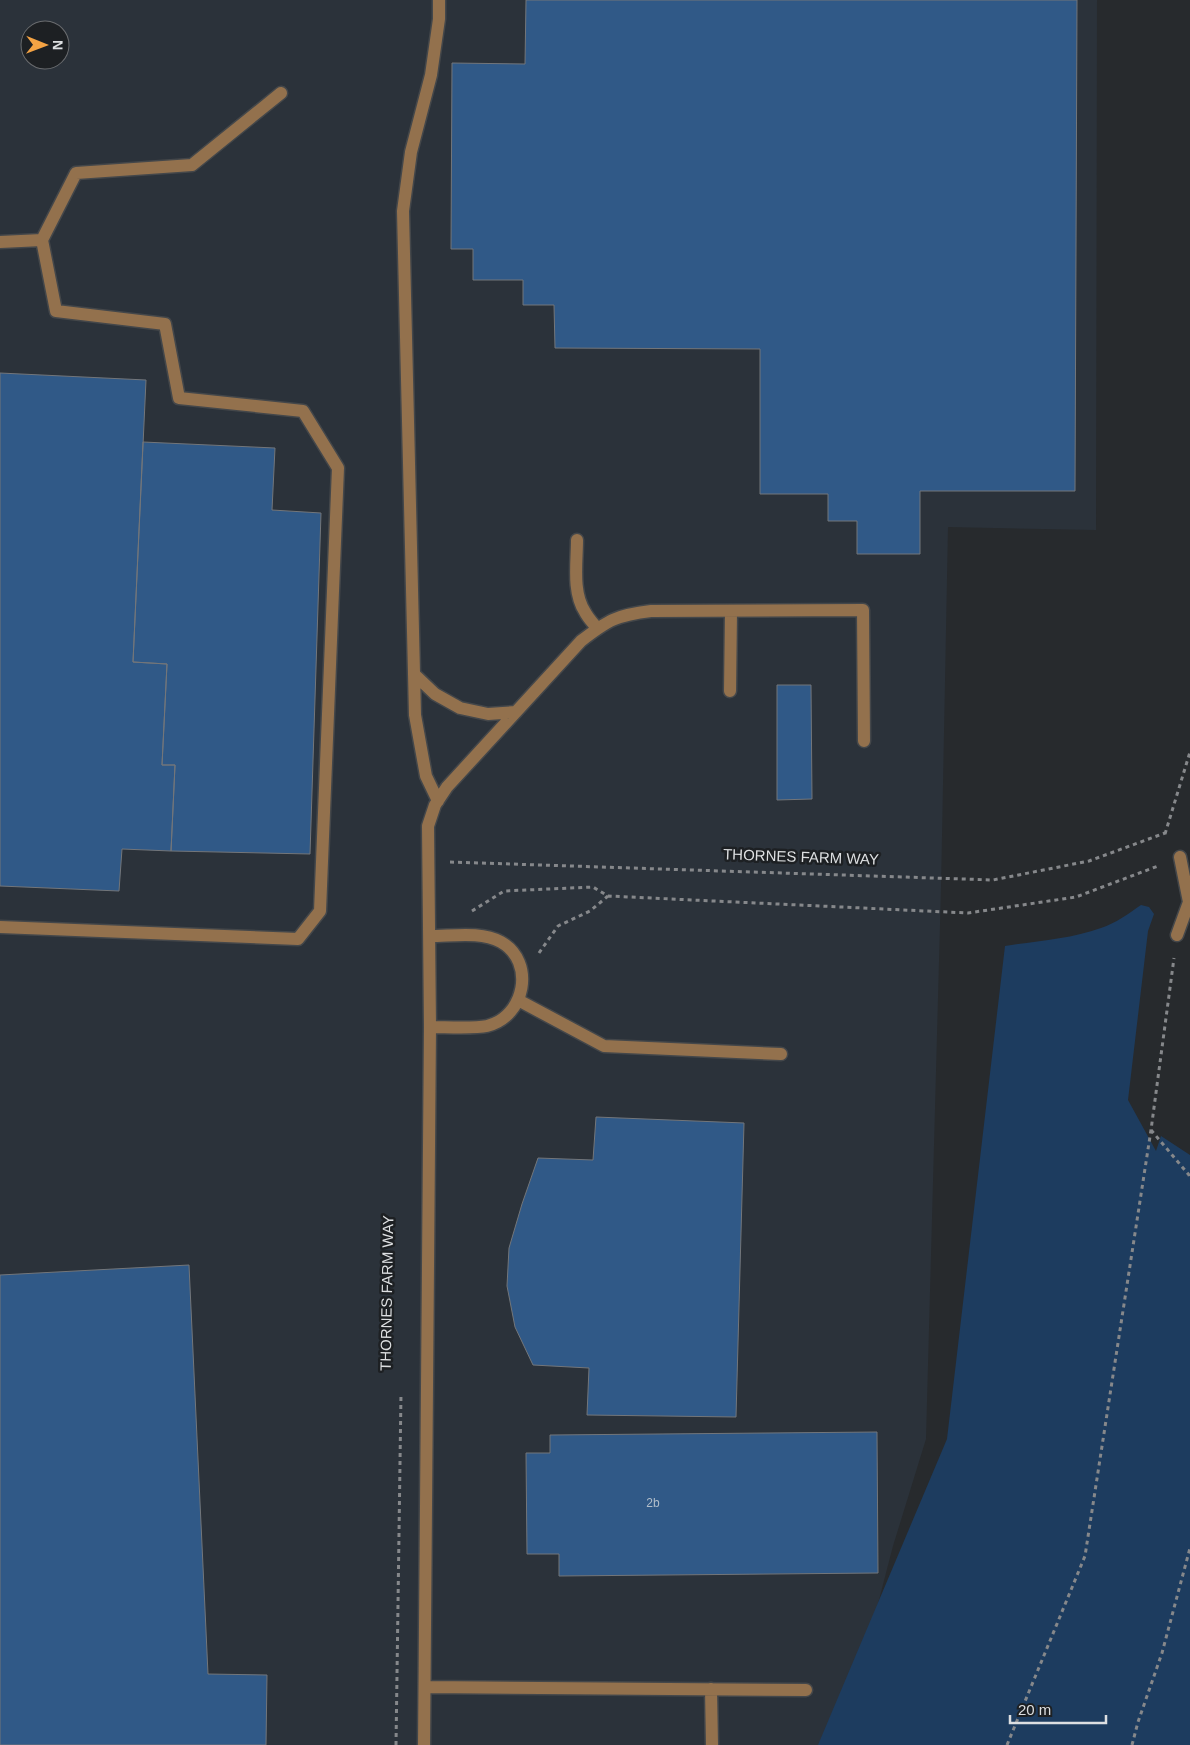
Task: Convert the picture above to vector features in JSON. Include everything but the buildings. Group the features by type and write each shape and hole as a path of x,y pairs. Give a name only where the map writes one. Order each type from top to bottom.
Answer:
{"street":[{"path":"438,801 426,776 415,715 403,211 411,152 431,75 439,19 439,0"},
{"path":"0,927 298,939 320,911 338,468 303,411 179,398 165,324 56,311 42,240 76,173 192,165 281,93"},
{"path":"0,242 42,240"},
{"path":"577,540 577,587 580,602 597,628"},
{"path":"424,1745 426,1687 430,1027 428,826 435,805 447,788 581,642 601,625 625,614 651,611 863,610 864,742"},
{"path":"730,691 731,612"},
{"path":"414,674 435,694 460,708 488,714 516,712"},
{"path":"1178,935 1189,902 1181,857"},
{"path":"430,936 490,937 504,944 514,954 521,967 523,981 520,997 512,1010 501,1020 487,1026 430,1027"},
{"path":"518,1000 604,1046 781,1054"},
{"path":"426,1687 806,1690"},
{"path":"711,1689 712,1745"}],"path":[{"path":"458,936 472,912 504,891 593,887 608,896 968,913 1076,897 1181,857 1165,833 1190,752"},
{"name":"THORNES FARM WAY","path":"428,861 993,880 1089,861 1165,833"},
{"path":"523,981 543,946 558,926 590,910 608,896"},
{"path":"1007,1745 1085,1556 1151,1130 1178,935"},
{"path":"1151,1130 1189,1175 1190,1179"},
{"name":"THORNES FARM WAY","path":"396,1745 402,1386"},
{"path":"1132,1745 1162,1652 1190,1548"}],"shaded area":[{"path":"0,0 1097,0 1096,530 948,527 941,888 926,1439 893,1546 867,1646 827,1745 0,1745"},
{"path":"1141,905 1149,907 1154,914 1148,931 1128,1100 1156,1151 1161,1136 1190,1155 1190,1745 818,1745 947,1439 1005,946 1090,932 1112,924"}]}
